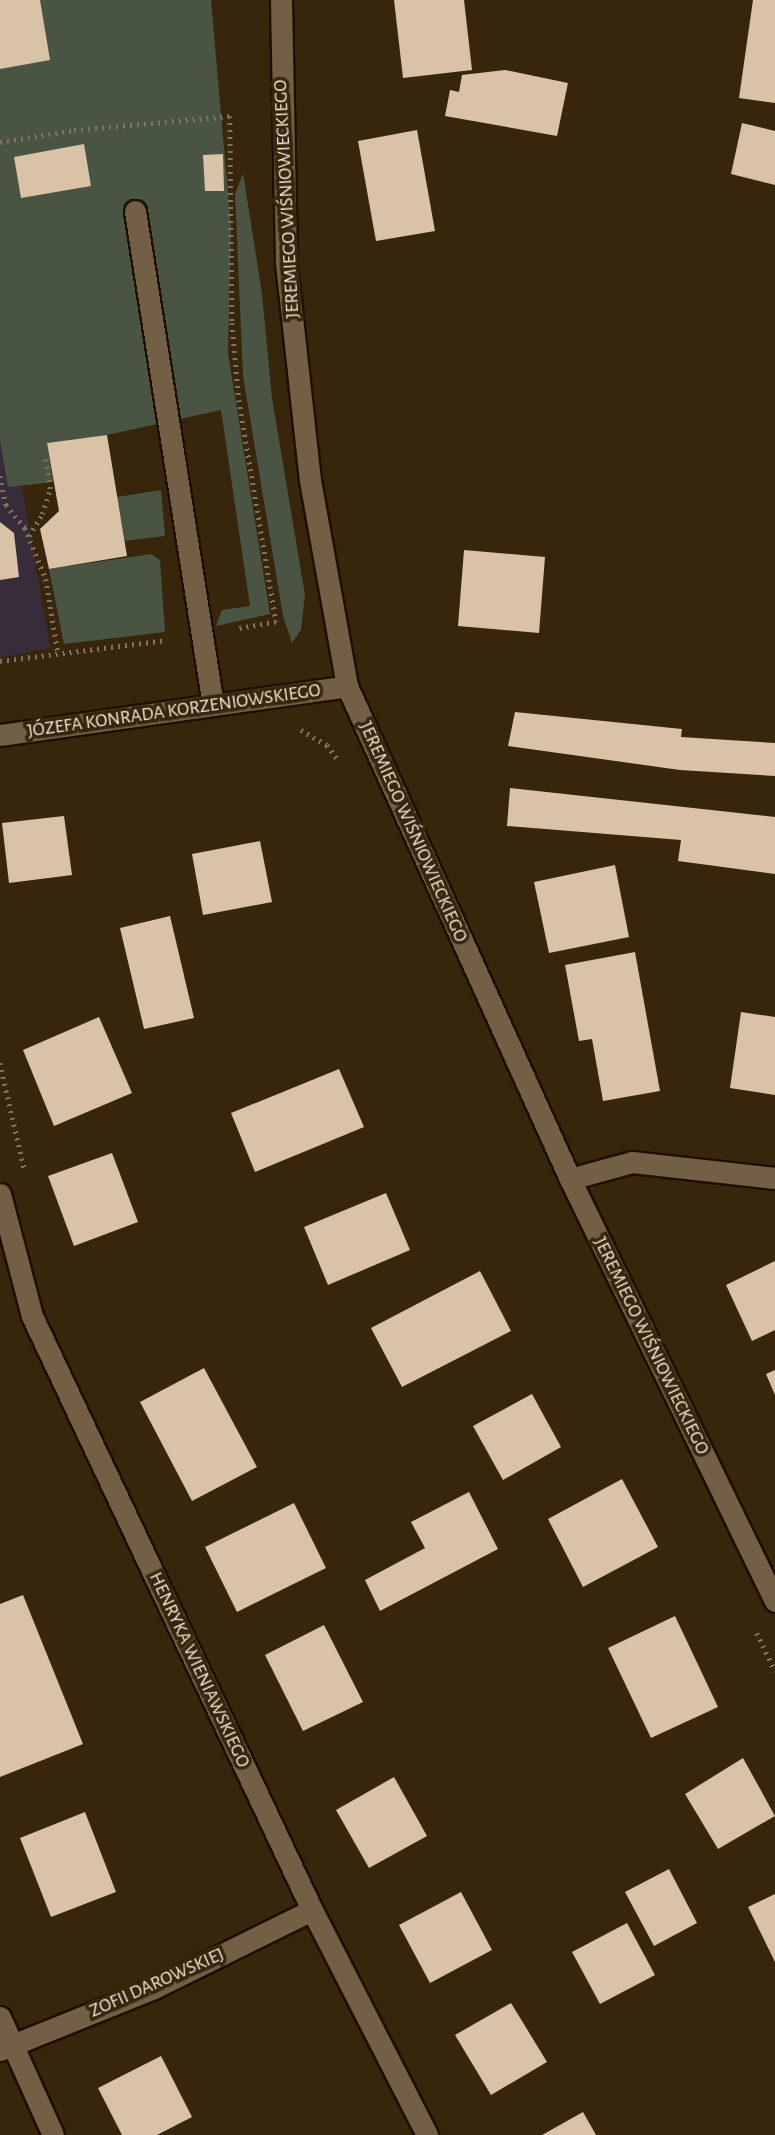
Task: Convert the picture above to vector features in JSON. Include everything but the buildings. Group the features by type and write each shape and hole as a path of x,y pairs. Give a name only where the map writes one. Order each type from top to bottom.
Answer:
{"street":[{"name":"JEREMIEGO WIŚNIOWIECKIEGO","path":"281,0 286,263 310,480 347,686 570,1179 775,1601"},
{"path":"135,211 213,705"},
{"name":"JÓZEFA KONRADA KORZENIOWSKIEGO","path":"0,735 347,686"},
{"path":"570,1179 632,1162 775,1178"},
{"name":"HENRYKA WIENIAWSKIEGO","path":"0,1194 33,1316 312,1910 427,2135"},
{"name":"ZOFII DAROWSKIEJ","path":"5,2047 154,1988 312,1910"},
{"path":"0,2017 5,2047 53,2135"}],"path":[{"path":"0,142 74,130 230,116 233,336 239,400 276,622 201,635 0,661"},
{"path":"29,536 42,514 50,489 46,458"},
{"path":"0,476 6,505 29,536 46,579 58,653"},
{"path":"288,730 302,730 327,745 342,764"}],"shaded area":[{"path":"0,361 50,648 0,658"}],"green space":[{"path":"0,0 211,0 231,227 228,353 270,614 216,626 222,610 250,606 221,410 107,435 47,443 53,482 8,487 0,440"},
{"path":"243,173 262,294 272,398 305,595 301,630 292,643 283,616 243,376 235,194"},
{"path":"161,490 165,536 125,541 117,497"},
{"path":"151,554 160,560 165,632 64,644 49,569"}]}
